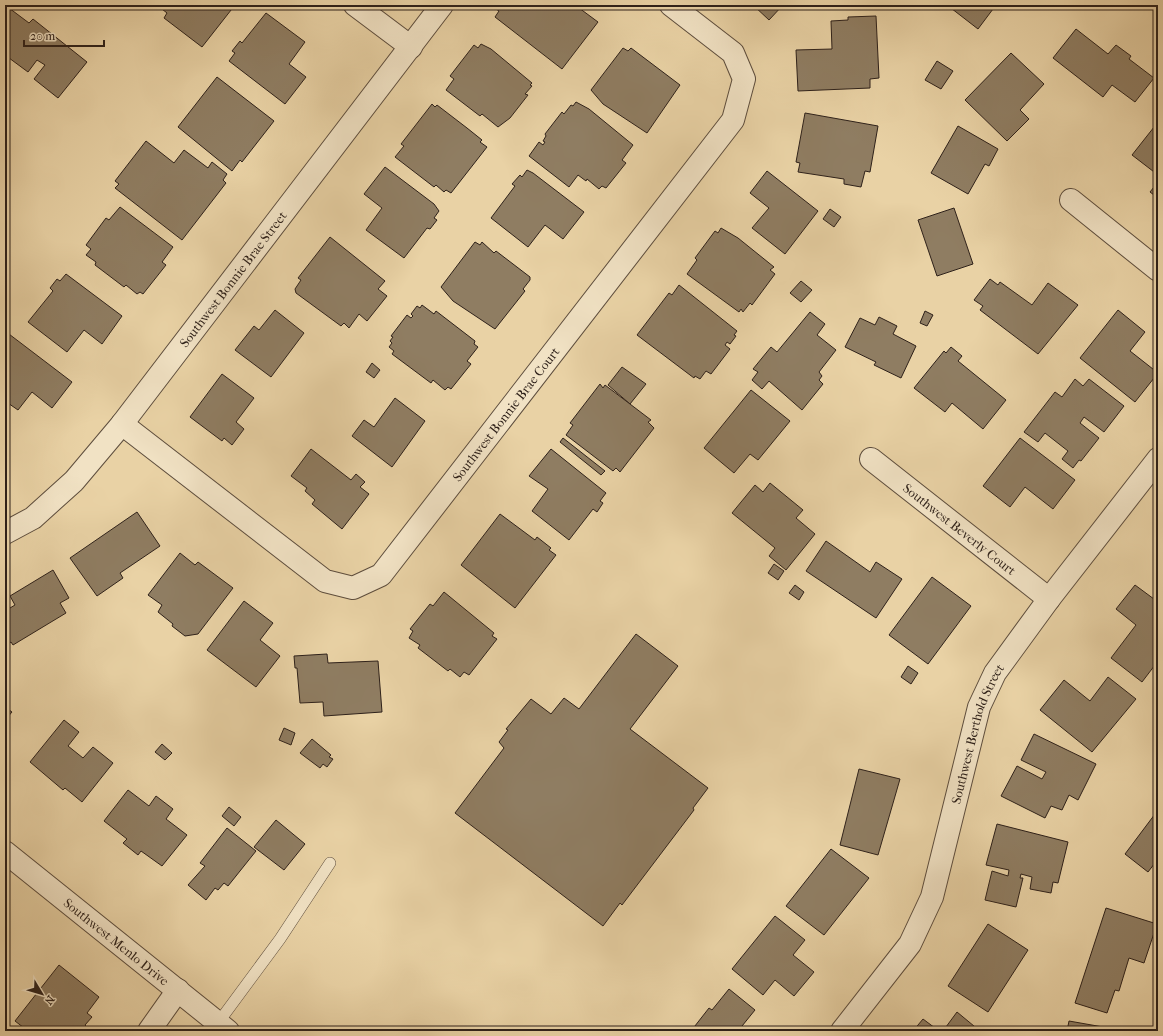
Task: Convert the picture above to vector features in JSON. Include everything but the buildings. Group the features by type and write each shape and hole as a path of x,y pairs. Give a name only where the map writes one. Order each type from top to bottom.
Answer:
{"street":[{"path":"355,5 411,46"},
{"name":"Southwest Bonnie Brae Street","path":"5,534 33,518 74,481 122,424 442,5"},
{"name":"Southwest Bonnie Brae Court","path":"122,424 325,580 353,588 381,576 733,120 744,79 733,53 671,5"},
{"path":"1072,200 1158,270"},
{"name":"Southwest Beverly Court","path":"871,459 1049,599"},
{"name":"Southwest Berthold Street","path":"842,1031 910,944 932,897 979,707 995,673 1049,599 1158,459"},
{"name":"Southwest Menlo Drive","path":"5,852 223,1027"},
{"path":"149,1031 178,990"}],"lane":[{"path":"223,1027 330,863"}]}
